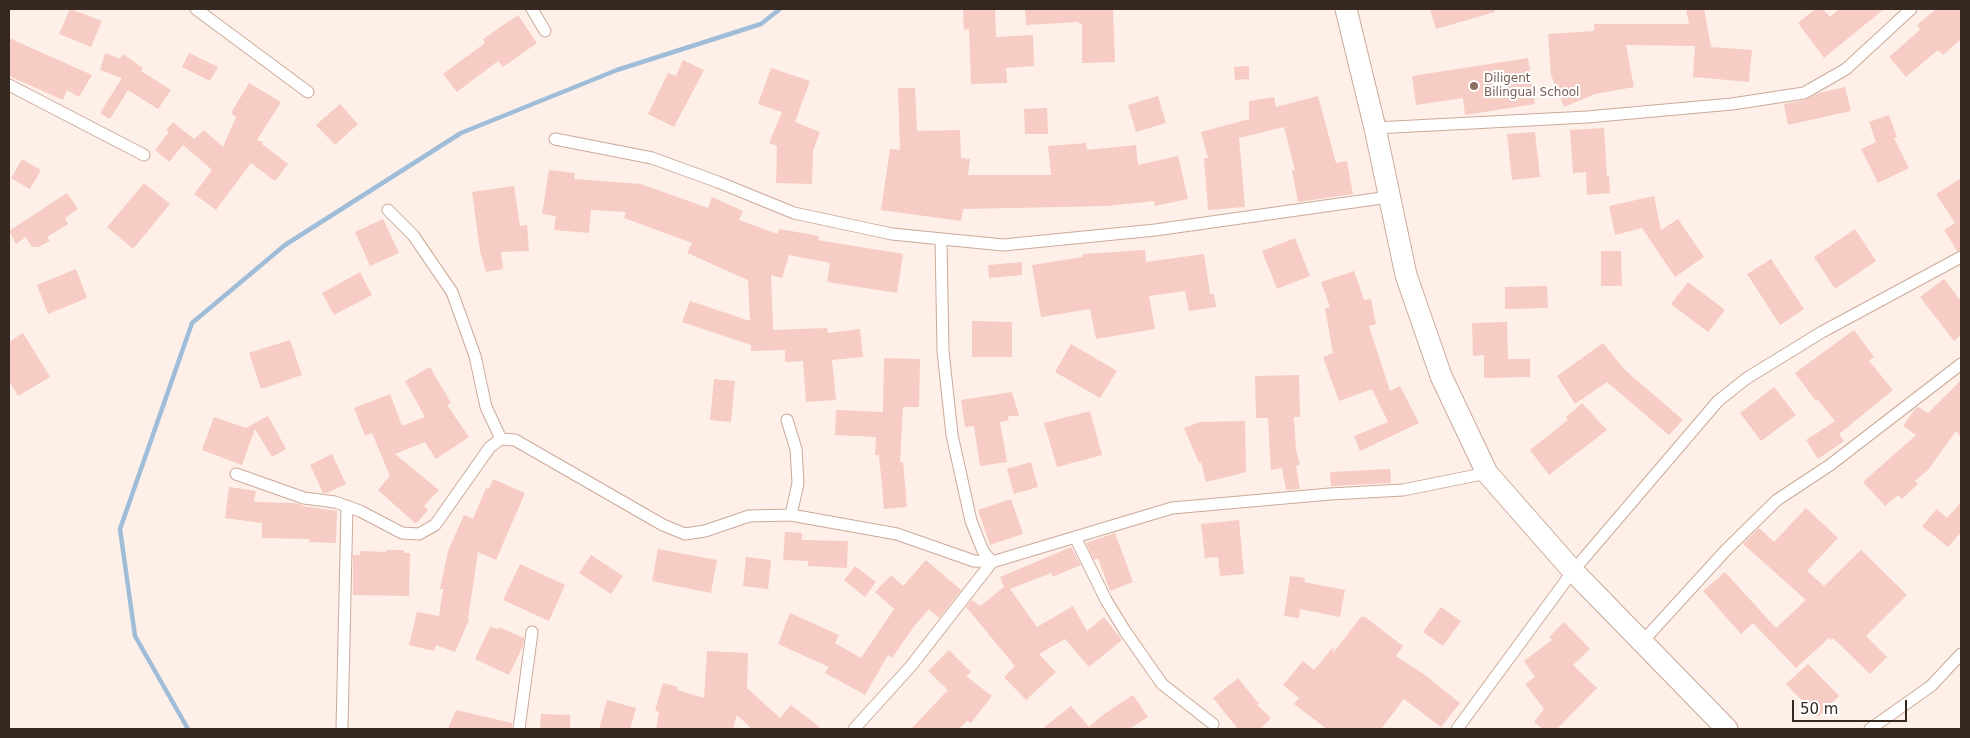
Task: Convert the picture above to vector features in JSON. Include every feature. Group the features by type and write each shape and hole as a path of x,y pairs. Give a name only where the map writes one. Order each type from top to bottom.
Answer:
{"highway":[{"path":"1346,9 1375,128 1406,276 1441,376 1487,473 1573,571 1726,729"}],"street":[{"path":"196,9 308,92"},
{"path":"532,9 545,31"},
{"path":"1375,128 1587,117 1732,104 1804,93 1846,69 1911,9"},
{"path":"9,85 144,155"},
{"path":"555,139 652,158 794,213 892,234 1004,245 1155,230 1389,197"},
{"path":"388,210 413,235 452,292 475,356 486,407 501,439"},
{"path":"941,239 943,351 952,435 971,521 983,551 992,562"},
{"path":"1457,729 1573,571 1718,401 1747,378 1822,332 1961,257"},
{"path":"1642,642 1726,550 1777,500 1830,465 1961,364"},
{"path":"787,420 796,449 798,483 791,515"},
{"path":"236,474 304,498 335,502 348,506 402,533 419,534 435,525 490,447 501,439 515,440 663,524 685,534 705,531 750,516 791,515 897,534 974,561 992,562 1172,508 1330,494 1403,490 1487,473"},
{"path":"342,729 348,506"},
{"path":"1075,537 1116,616 1162,684 1213,724"},
{"path":"854,729 911,666 992,562"},
{"path":"519,729 532,632"},
{"path":"1870,729 1931,686 1961,654"}],"building":[{"path":"70,9 102,21 91,47 59,34"},
{"path":"963,9 995,9 996,37 1033,35 1034,66 1006,68 1007,83 971,84 969,29 964,30"},
{"path":"1025,9 1113,9 1115,62 1082,63 1082,24 1079,24 1079,22 1026,25"},
{"path":"1430,9 1495,9 1495,12 1436,29"},
{"path":"1686,9 1704,9 1711,47 1752,50 1749,82 1693,77 1695,46 1626,45 1634,87 1595,94 1564,107 1551,75 1548,34 1594,31 1594,24 1689,24"},
{"path":"1815,9 1823,9 1830,17 1839,9 1884,9 1824,58 1798,23"},
{"path":"1936,9 1961,9 1961,39 1943,55 1938,50 1906,77 1889,57 1920,30 1917,25"},
{"path":"518,15 537,43 503,67 498,61 457,92 443,74 485,43 483,39"},
{"path":"9,38 92,75 79,97 67,90 63,100 9,76"},
{"path":"105,53 120,59 123,54 143,68 141,71 171,90 158,109 128,90 110,119 100,113 122,78 100,70"},
{"path":"189,53 218,67 210,81 182,67"},
{"path":"1528,58 1535,104 1465,115 1463,98 1416,105 1412,76"},
{"path":"683,60 704,70 674,127 648,114 668,73 676,76"},
{"path":"1249,66 1249,79 1235,80 1234,67"},
{"path":"771,68 810,81 795,122 820,132 813,151 812,184 776,183 777,146 769,143 782,112 758,104"},
{"path":"249,83 281,102 257,140 263,142 262,144 288,164 275,181 251,163 216,210 194,194 212,170 183,145 169,162 155,150 169,132 166,130 173,122 194,139 204,130 223,147 236,117 231,113"},
{"path":"1845,87 1851,111 1788,125 1784,104 1805,100 1819,93"},
{"path":"898,88 915,88 917,131 960,130 961,158 970,159 968,175 1051,175 1048,146 1086,143 1087,150 1136,145 1138,165 1178,156 1188,199 1155,206 1154,201 1107,206 963,209 961,221 881,210 890,149 900,150"},
{"path":"1158,96 1166,123 1136,132 1128,105"},
{"path":"1318,96 1336,163 1347,161 1353,194 1298,202 1292,170 1295,170 1284,127 1239,138 1245,207 1208,210 1204,158 1208,158 1201,132 1249,119 1249,101 1274,97 1276,107"},
{"path":"340,104 358,124 335,145 316,125"},
{"path":"1047,108 1048,134 1025,134 1024,109"},
{"path":"1889,115 1897,137 1894,138 1909,168 1878,183 1861,149 1876,142 1869,122"},
{"path":"1604,128 1610,193 1587,195 1586,172 1573,173 1570,130"},
{"path":"1535,132 1540,177 1512,180 1507,134"},
{"path":"22,159 41,170 30,189 11,178"},
{"path":"549,170 575,173 574,179 641,184 708,208 712,197 743,211 739,220 778,234 779,229 819,236 818,240 903,254 897,293 827,282 830,263 789,255 782,278 771,275 773,330 827,328 828,333 860,329 863,357 832,360 836,400 806,402 803,361 785,362 785,350 751,351 751,345 682,322 690,301 750,321 748,280 687,253 692,243 624,218 626,212 591,210 589,233 554,230 556,216 542,214"},
{"path":"1961,178 1961,250 1957,251 1944,230 1955,223 1936,194"},
{"path":"144,183 170,204 133,249 107,227"},
{"path":"514,186 520,226 527,225 529,251 501,252 503,269 486,272 480,251 472,192"},
{"path":"67,193 78,209 65,218 68,224 47,237 50,241 38,247 32,247 26,237 16,244 9,231"},
{"path":"1654,196 1661,230 1678,219 1704,257 1675,277 1642,228 1615,235 1609,206"},
{"path":"383,219 399,253 370,266 355,232"},
{"path":"1855,229 1876,261 1835,289 1814,257"},
{"path":"1295,238 1310,276 1277,289 1262,251"},
{"path":"1145,250 1146,262 1204,254 1210,294 1214,294 1216,307 1189,311 1185,291 1149,296 1155,329 1096,339 1090,309 1041,317 1032,265 1083,257 1083,254"},
{"path":"1601,251 1621,251 1622,286 1601,286"},
{"path":"1771,259 1804,309 1780,325 1747,274"},
{"path":"1022,262 1022,275 989,278 988,265"},
{"path":"76,269 87,298 48,314 37,285"},
{"path":"1354,271 1364,300 1371,299 1376,324 1369,326 1390,391 1400,386 1419,423 1360,451 1354,436 1388,422 1372,389 1339,401 1323,357 1333,353 1325,308 1330,307 1321,282"},
{"path":"360,272 372,295 334,315 322,293"},
{"path":"1944,279 1961,301 1961,335 1954,341 1920,297"},
{"path":"1688,282 1725,310 1708,332 1671,304"},
{"path":"1547,286 1548,308 1505,309 1505,287"},
{"path":"972,321 1012,322 1012,357 972,357"},
{"path":"1507,322 1508,359 1530,359 1530,377 1484,378 1484,355 1473,356 1472,323"},
{"path":"1854,330 1874,357 1869,361 1893,390 1839,434 1844,441 1818,459 1806,440 1835,421 1817,399 1816,401 1795,373"},
{"path":"23,333 50,377 18,396 9,381 9,342"},
{"path":"290,340 302,375 261,389 249,353"},
{"path":"1603,343 1626,371 1683,420 1669,435 1607,382 1575,404 1557,376"},
{"path":"1071,344 1117,371 1100,398 1055,372"},
{"path":"884,358 920,359 919,407 903,407 900,462 903,462 907,507 884,509 879,455 875,455 876,437 835,435 836,410 883,412"},
{"path":"430,367 451,403 447,405 469,437 436,459 425,442 395,454 439,490 424,506 428,510 416,524 378,490 390,476 372,433 365,436 354,408 390,394 402,426 425,417 405,381"},
{"path":"1299,375 1300,417 1294,417 1296,449 1300,465 1296,466 1300,489 1286,490 1282,468 1271,470 1268,418 1256,418 1255,376"},
{"path":"714,379 735,381 731,422 710,420"},
{"path":"1961,380 1961,437 1956,431 1928,470 1915,481 1918,484 1902,499 1898,495 1885,506 1863,482 1916,435 1903,426 1915,409 1918,407 1928,413"},
{"path":"1774,387 1796,415 1761,441 1740,413"},
{"path":"1012,392 1019,416 1008,416 1009,420 1000,422 1007,462 980,466 974,426 965,427 961,400"},
{"path":"1582,403 1607,430 1549,475 1530,450 1568,420 1566,417"},
{"path":"1090,411 1102,455 1057,467 1044,423"},
{"path":"268,416 286,449 272,457 255,429 242,465 202,450 214,417 246,428"},
{"path":"1245,421 1246,472 1206,482 1201,462 1199,463 1184,428 1200,422"},
{"path":"332,454 346,484 323,493 310,465"},
{"path":"1031,462 1038,487 1014,494 1007,469"},
{"path":"1390,469 1391,483 1331,486 1330,472"},
{"path":"493,479 525,493 496,560 478,552 469,620 455,652 436,645 434,651 409,645 417,612 439,616 443,589 440,589 448,551 464,515 473,519 486,488 489,489"},
{"path":"229,487 256,491 254,502 295,503 302,506 337,511 336,543 309,542 310,539 262,538 262,523 225,518"},
{"path":"1011,499 1023,534 990,545 978,510"},
{"path":"1961,502 1961,532 1948,547 1922,526 1937,509 1947,518"},
{"path":"1806,508 1838,538 1807,571 1824,586 1861,550 1907,595 1866,636 1887,657 1870,674 1833,638 1831,640 1829,638 1796,668 1753,623 1741,634 1703,591 1725,572 1776,628 1806,600 1743,544 1759,528 1774,542"},
{"path":"1239,520 1244,574 1220,576 1218,557 1205,558 1201,524"},
{"path":"785,532 802,533 802,540 848,541 847,568 808,566 808,561 783,560"},
{"path":"1115,533 1133,582 1110,591 1098,558 1094,560 1086,543"},
{"path":"1071,547 1081,565 1052,577 1051,573 1010,589 1037,627 1073,606 1087,631 1104,617 1122,640 1089,667 1065,639 1039,654 1056,672 1026,700 1004,677 1015,666 966,607 972,600 980,606 1004,587 1000,577"},
{"path":"658,549 717,560 711,593 652,581"},
{"path":"386,550 404,550 404,553 410,553 409,596 353,595 353,555 360,555 361,551 386,552"},
{"path":"591,555 623,576 611,594 579,573"},
{"path":"746,557 771,560 768,589 743,586"},
{"path":"926,560 961,590 939,618 929,609 915,625 892,658 888,655 865,695 825,673 829,667 778,644 790,613 839,635 835,643 861,658 894,609 875,592 891,575 903,586"},
{"path":"520,564 565,585 549,621 503,600"},
{"path":"855,566 876,582 865,597 844,580"},
{"path":"1290,576 1305,578 1304,582 1345,590 1340,617 1300,609 1299,618 1284,616"},
{"path":"1441,607 1461,621 1443,646 1423,632"},
{"path":"1361,617 1365,617 1403,646 1396,656 1425,675 1460,703 1441,727 1404,699 1381,729 1327,729 1294,704 1299,698 1283,685 1303,661 1314,670 1334,646 1333,653"},
{"path":"1564,622 1590,649 1573,665 1597,688 1557,729 1543,729 1534,722 1544,709 1525,684 1535,677 1524,661 1552,640 1549,637"},
{"path":"490,627 498,629 499,627 524,638 523,646 509,675 475,659"},
{"path":"949,650 971,672 966,676 992,696 971,723 967,721 959,729 911,729 948,690 928,671"},
{"path":"707,651 748,653 747,688 780,718 791,705 822,729 752,729 737,715 733,729 656,729 659,712 655,710 663,683 678,687 677,690 704,698"},
{"path":"1808,664 1839,696 1818,717 1786,684"},
{"path":"1238,678 1259,704 1257,705 1271,718 1260,729 1238,729 1213,698"},
{"path":"1133,695 1148,717 1129,729 1042,729 1071,706 1089,727 1104,714"},
{"path":"607,700 636,708 630,729 599,729"},
{"path":"456,710 512,723 512,729 448,729"},
{"path":"541,714 570,715 570,729 540,729"}],"waterway":[{"path":"188,729 135,636 120,529 192,323 285,245 461,133 617,70 761,24 780,9"}],"place":[{"name":"Diligent Bilingual School","path":"1474,86"}]}
